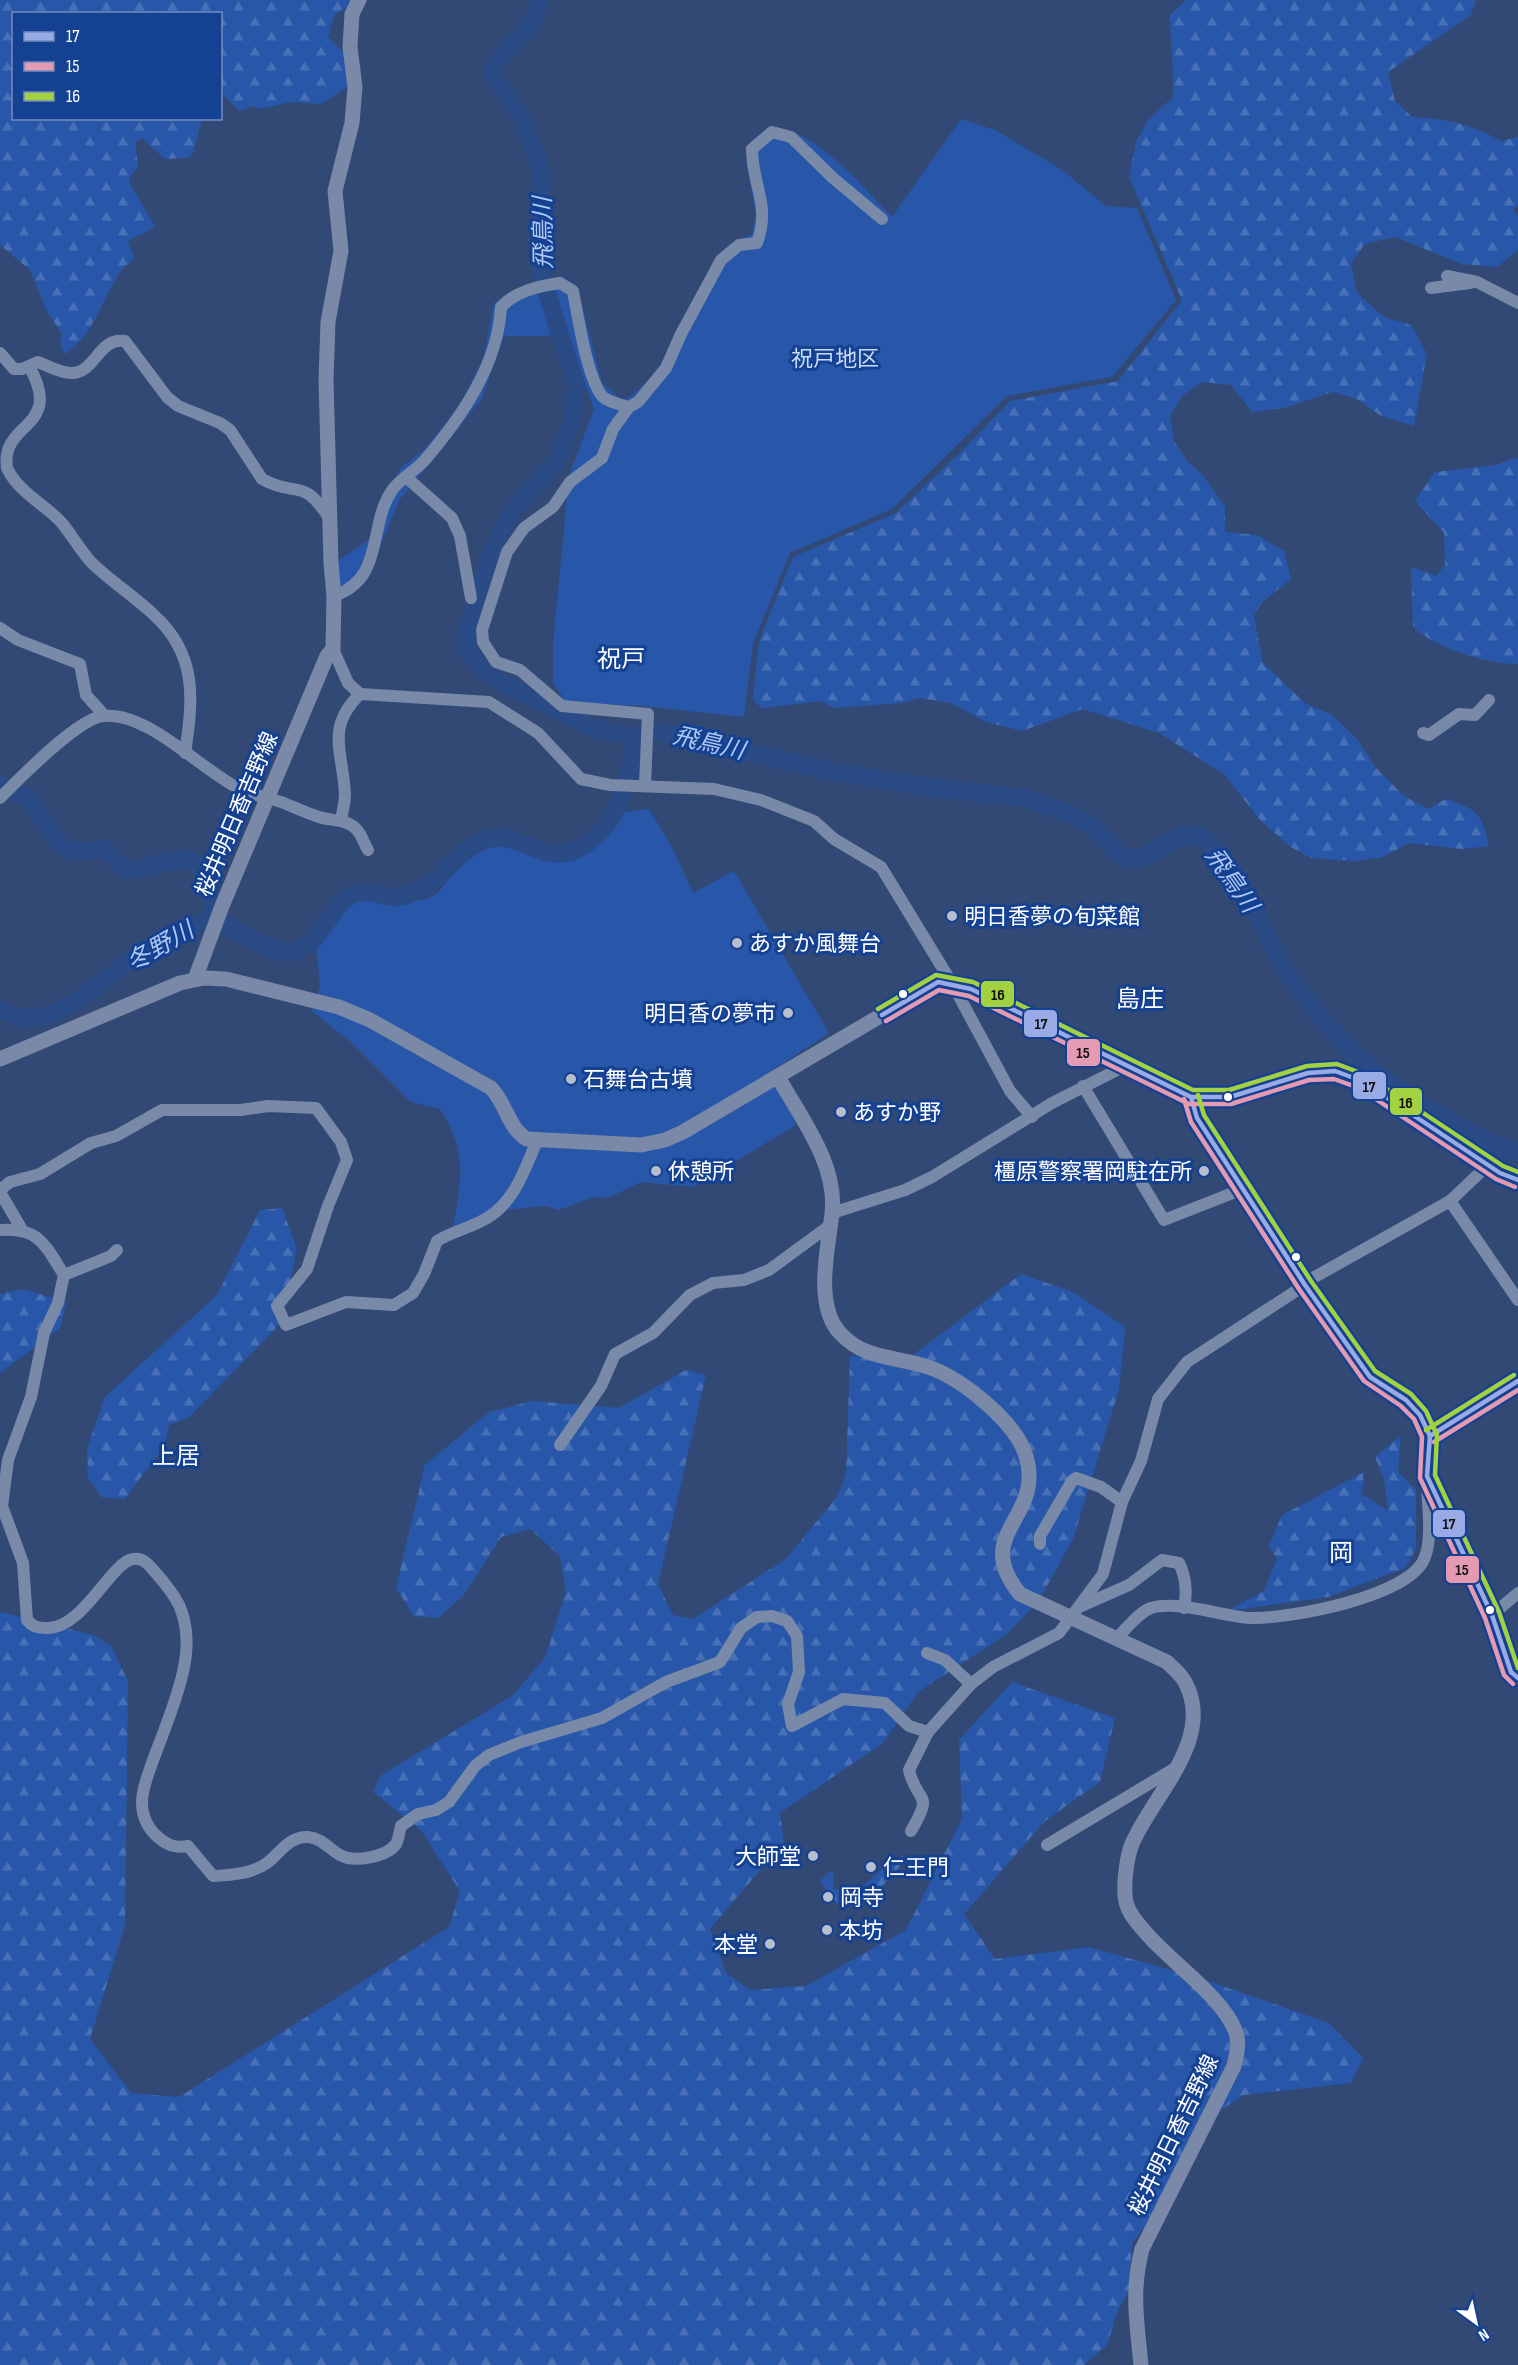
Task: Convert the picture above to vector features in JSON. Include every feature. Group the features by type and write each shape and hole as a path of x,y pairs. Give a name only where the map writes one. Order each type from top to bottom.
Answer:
{"main road":[{"name":"桜井明日香吉野線","path":"195,979 210,935 266,798 327,656 333,650 334,596 326,380 328,321 341,251 334,191 352,123 355,87 350,47 352,14 359,0"},
{"path":"0,1059 162,990 195,979 233,980 339,1007 370,1020 486,1084 502,1101 516,1130 527,1139 587,1141 633,1146 657,1143 683,1132 938,982 971,989 1191,1097 1230,1097 1308,1073 1335,1071 1362,1081 1488,1166 1518,1180"},
{"name":"桜井明日香吉野線","path":"778,1077 823,1161 830,1180 831,1220 824,1292 831,1318 839,1332 857,1347 875,1356 931,1368 966,1389 988,1406 1018,1440 1026,1456 1030,1485 1020,1512 1003,1541 1001,1559 1004,1570 1020,1594 1053,1609 1079,1614 1118,1638 1167,1662 1184,1679 1192,1698 1191,1727 1181,1764 1131,1845 1125,1894 1130,1914 1157,1946 1224,2009 1236,2031 1239,2047 1234,2066 1143,2249 1135,2278 1134,2302 1141,2365"}],"street":[{"path":"645,785 648,714 562,706 520,670 496,663 483,642 483,626 507,552 524,528 553,507 570,482 602,458 613,429 629,407 638,402 666,368 681,334 721,260 739,245 757,243 763,215 763,200 753,169 752,149 764,137 772,132 791,137 833,178 882,219"},
{"path":"1447,276 1477,282 1518,303"},
{"path":"1431,288 1477,282"},
{"path":"334,596 348,591 366,574 386,505 393,489 422,463 470,402 500,331 501,308 510,298 540,286 560,283 573,291 588,363 600,392 604,398 629,407"},
{"path":"0,353 14,369 38,362 64,372 82,370 104,345 115,339 125,341 172,401 230,430 262,479 306,490 314,496 332,521"},
{"path":"29,366 39,390 38,407 34,416 11,433 5,443 7,467 18,484 61,522 91,562 165,625 180,650 191,686 192,702 185,753"},
{"path":"406,477 452,518 460,536 471,598"},
{"path":"0,627 18,640 80,664 86,695 105,716"},
{"path":"333,650 348,683 360,694 489,702 538,733 581,779 610,785 714,789 761,800 814,821 834,839 881,867 953,985 1010,1091 1032,1117"},
{"path":"341,821 345,795 339,759 339,726 345,708 360,694"},
{"path":"1423,733 1429,735 1459,714 1475,715 1489,700"},
{"path":"0,798 74,730 88,720 105,716 127,720 166,737 185,753 234,786 320,818 341,821 357,829 368,850"},
{"path":"560,1445 601,1386 615,1354 653,1333 690,1295 713,1283 744,1280 769,1270 831,1220 914,1186 1083,1086 1129,1065"},
{"path":"1083,1086 1164,1220 1243,1189"},
{"path":"1118,1638 1150,1608 1184,1608 1250,1618 1275,1617 1351,1602 1399,1581 1420,1568 1426,1556 1430,1436 1420,1415 1406,1400 1370,1377 1305,1285 1197,1118 1191,1097"},
{"path":"537,1141 518,1185 506,1202 489,1217 437,1241 424,1274 413,1293 394,1305 346,1302 286,1325 277,1306 307,1269 328,1206 347,1160 341,1142 316,1108 268,1106 241,1110 162,1110 116,1136 91,1143 40,1174 10,1182 0,1191 21,1228 39,1240 64,1275 58,1303 44,1333 31,1397 8,1460 2,1506 23,1563 27,1620 38,1628 53,1628 62,1625 102,1590 121,1565 135,1558 150,1566 179,1605 188,1643 178,1689 146,1779 142,1802 145,1820 157,1836 174,1848 188,1846 213,1876 251,1870 266,1864 291,1840 308,1837 321,1840 342,1856 361,1859 390,1850 397,1842 400,1826 418,1814 436,1810 449,1802 475,1766 489,1755 521,1742 602,1718 666,1682 720,1662 741,1628 757,1617 772,1616 787,1621 797,1636 799,1672 788,1704 792,1726 843,1699 885,1704 909,1726 928,1732"},
{"path":"1079,1614 1103,1574 1122,1502 1141,1461 1158,1399 1187,1362 1333,1265 1450,1201 1488,1166"},
{"path":"1450,1201 1518,1300"},
{"path":"0,1230 21,1228"},
{"path":"64,1275 111,1256 117,1250"},
{"path":"1430,1436 1518,1381"},
{"path":"1427,1476 1491,1616 1511,1672 1518,1678"},
{"path":"1040,1544 1040,1536 1072,1481 1076,1478 1101,1487 1122,1502"},
{"path":"911,1831 924,1808 923,1798 909,1770 928,1732 971,1684 993,1667 1059,1633 1079,1614 1129,1585 1154,1564 1172,1560 1179,1563 1183,1571 1186,1596 1184,1608"},
{"path":"1491,1616 1518,1593"},
{"path":"927,1653 945,1660 971,1684"},
{"path":"1047,1845 1181,1764"}],"green space":[{"path":"0,0 353,0 351,5 334,15 328,37 346,55 351,84 321,104 290,102 260,109 254,106 239,111 222,93 222,12 12,12 12,120 202,120 193,153 188,158 165,159 142,138 136,142 137,165 134,173 129,177 130,184 155,226 128,241 134,258 118,275 83,338 65,354 61,347 61,332 47,312 30,270 0,245"},
{"path":"1186,0 1476,0 1471,15 1388,72 1395,101 1412,117 1458,123 1502,141 1518,137 1518,205 1513,209 1518,216 1518,250 1497,267 1462,264 1395,237 1365,244 1351,263 1357,293 1384,317 1411,325 1427,354 1414,426 1381,416 1357,399 1333,392 1284,408 1252,412 1231,385 1202,382 1182,396 1170,416 1174,441 1188,462 1201,473 1225,506 1225,532 1257,535 1284,551 1291,579 1261,603 1254,616 1263,663 1306,704 1331,714 1358,740 1375,767 1404,796 1428,809 1446,799 1472,810 1480,819 1489,846 1462,849 1409,843 1383,857 1356,861 1311,858 1291,847 1260,820 1225,775 1159,733 1083,709 1022,731 986,722 951,703 920,698 902,703 834,708 821,701 762,708 753,700 759,641 793,557 896,513 962,451 1010,401 1118,381 1182,300 1129,177 1136,142 1148,120 1173,97 1170,15"},
{"name":"祝戸地区","path":"961,119 995,130 1061,169 1106,206 1137,208 1176,300 1112,377 1007,396 892,509 790,553 753,644 744,717 641,706 566,702 553,682 553,645 569,476 594,409 568,336 504,336 481,400 399,500 370,571 358,587 339,585 336,562 369,540 379,506 401,468 425,449 461,404 484,356 494,303 511,292 561,276 577,286 602,383 623,401 656,371 668,353 698,291 721,253 731,244 752,234 756,214 746,162 751,141 770,129 785,130 802,136 819,147 853,176 892,217"},
{"path":"1514,458 1518,459 1518,664 1492,661 1462,653 1435,642 1413,627 1411,567 1436,576 1445,565 1444,533 1415,501 1435,472 1496,465"},
{"path":"649,809 672,847 693,893 734,871 829,1033 770,1072 793,1114 796,1125 693,1187 641,1182 608,1198 593,1197 559,1210 546,1206 503,1210 453,1229 460,1167 459,1154 449,1125 440,1109 411,1102 351,1042 312,1011 320,986 316,945 330,932 345,905 363,895 402,901 431,897 444,885 466,856 481,846 502,843 547,859 570,859 581,855 599,841 619,813"},
{"path":"282,1208 297,1249 281,1323 188,1418 169,1425 165,1445 125,1499 101,1497 88,1477 87,1449 105,1397 217,1295 260,1210"},
{"path":"1021,1274 1073,1292 1125,1327 1119,1389 1073,1539 1038,1602 1007,1634 918,1692 883,1743 780,1813 784,1842 710,1929 726,1973 750,1990 806,1986 906,1930 962,1819 959,1740 1012,1682 1115,1718 1100,1782 1045,1821 964,1914 995,1959 1089,1947 1202,1979 1329,2023 1363,2058 1351,2083 1244,2095 1207,2119 1170,2195 1132,2243 1129,2291 1118,2310 1107,2345 1084,2365 0,2365 0,1612 93,1635 111,1646 128,1681 125,1925 90,2039 131,2093 179,2097 449,1927 460,1891 421,1830 373,1792 380,1776 512,1696 545,1658 566,1592 560,1556 530,1529 501,1537 464,1595 438,1618 414,1616 396,1588 425,1465 489,1412 533,1401 619,1408 686,1370 706,1375 658,1584 673,1615 693,1619 786,1559 837,1497 846,1474 850,1356 905,1361"},
{"path":"23,1289 66,1302 60,1328 0,1373 0,1294"},
{"path":"1401,1436 1398,1472 1416,1490 1416,1549 1405,1568 1328,1597 1227,1611 1264,1591 1277,1559 1269,1546 1282,1515 1364,1472 1362,1494 1388,1511 1384,1479 1375,1457"},
{"path":"902,1856 904,1858 896,1872 873,1895 863,1892 843,1904 837,1904 820,1881 830,1871 834,1874 833,1889 856,1889"}],"waterway":[{"name":"飛鳥川","path":"540,0 532,22 497,61 492,74 521,117 538,159 542,185 538,246 540,270 576,385 572,421 557,461 512,511 493,547 467,631 466,649 484,671 497,680 595,729 634,737 661,732 834,772 926,787 1025,798 1071,814 1092,826 1122,856 1134,859 1146,856 1180,836 1199,836 1213,847 1235,875 1294,983 1323,1020 1355,1054 1387,1081 1432,1111 1479,1137 1518,1153"},
{"name":"冬野川","path":"0,1010 17,1017 34,1018 51,1014 85,995 146,949 209,918 271,949 289,952 299,949 308,945 315,938 339,905 347,898 360,892 392,897 412,893 432,882 465,852 485,840 510,839 545,852 558,854 571,852 585,845 597,835 615,811 622,797 630,768 634,737"},
{"path":"0,785 27,797 62,846 74,852 105,849 127,871 180,859 195,863 202,871 215,913 225,923"}],"transit line":[{"name":"16","path":"878,1009 936,975 973,982 1193,1090 1229,1090 1307,1066 1337,1064 1366,1075 1503,1166 1518,1172"},
{"name":"17","path":"882,1015 938,982 971,989 1191,1097 1230,1097 1308,1073 1335,1071 1362,1081 1500,1173 1518,1180"},
{"name":"15","path":"886,1021 939,990 969,996 1189,1104 1231,1104 1309,1080 1334,1079 1359,1088 1496,1179 1515,1187"},
{"name":"16","path":"1198,1095 1204,1115 1311,1281 1375,1371 1411,1394 1426,1411 1437,1435 1435,1475 1499,1612 1518,1668"},
{"name":"17","path":"1191,1097 1197,1118 1305,1285 1370,1377 1406,1400 1420,1415 1430,1436 1427,1476 1492,1615 1511,1672 1518,1678"},
{"name":"15","path":"1184,1099 1191,1122 1299,1289 1364,1381 1401,1406 1414,1419 1422,1437 1420,1478 1485,1618 1504,1675 1513,1684"},
{"name":"16","path":"1426,1430 1514,1375"},
{"name":"17","path":"1430,1436 1518,1381"},
{"name":"15","path":"1434,1442 1518,1390"}],"place":[{"name":"明日香夢の旬菜館","path":"952,916"},
{"name":"あすか風舞台","path":"737,943"},
{"name":"明日香の夢市","path":"788,1013"},
{"name":"石舞台古墳","path":"571,1079"},
{"name":"あすか野","path":"841,1112"},
{"name":"休憩所","path":"656,1171"},
{"name":"橿原警察署岡駐在所","path":"1204,1171"},
{"name":"大師堂","path":"813,1856"},
{"name":"仁王門","path":"871,1867"},
{"name":"岡寺","path":"828,1897"},
{"name":"本坊","path":"827,1930"},
{"name":"本堂","path":"770,1944"}],"district":[{"name":"祝戸","path":"621,659"},
{"name":"島庄","path":"1140,999"},
{"name":"上居","path":"176,1456"},
{"name":"岡","path":"1341,1553"}]}
